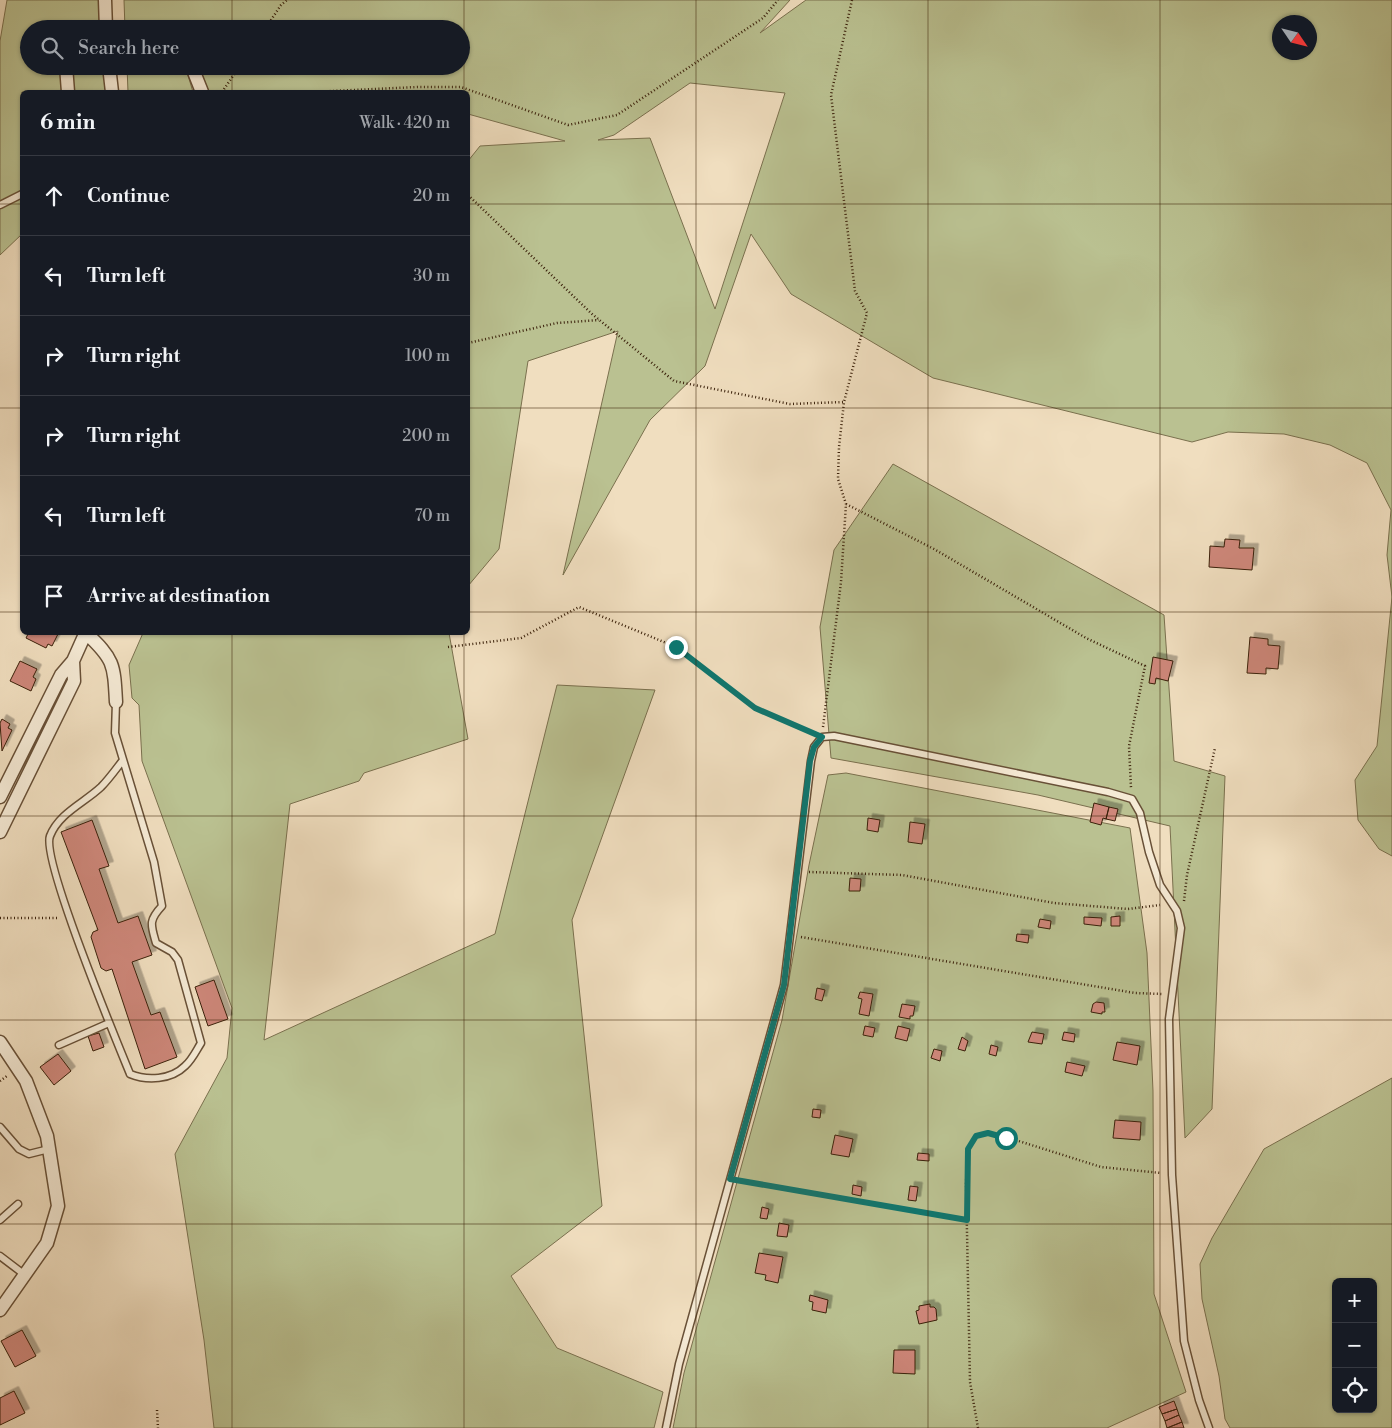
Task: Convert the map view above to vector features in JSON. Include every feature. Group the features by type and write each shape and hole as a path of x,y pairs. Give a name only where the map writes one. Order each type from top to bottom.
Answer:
{"street":[{"path":"105,0 106,20"},
{"path":"67,75 68,90"},
{"path":"110,75 112,90"},
{"path":"195,75 201,90"},
{"path":"0,797 61,675 73,661 85,635"},
{"path":"89,635 106,652 114,668 116,702"},
{"path":"1,825 74,681 73,661"},
{"path":"0,1042 26,1081 47,1136 58,1206 47,1243 0,1310"}],"lane":[{"path":"0,205 20,195"},
{"path":"116,702 115,733 154,862 162,906 153,916 151,925 156,943 172,952 178,960 197,1024 200,1043 185,1067 168,1076 144,1079 130,1074 109,1023 56,876 49,838 59,818 101,786 123,760"},
{"path":"666,1428 679,1364 784,985 810,761 814,747 822,737 859,741 1108,792 1132,799 1140,812 1149,852 1160,885 1178,911 1181,928 1169,1019 1172,1174 1184,1341 1199,1400 1209,1428"},
{"path":"59,1045 109,1023"},
{"path":"0,1127 19,1150 29,1154 49,1149"},
{"path":"0,1220 18,1204"},
{"path":"0,1256 25,1275"}],"path":[{"path":"271,20 281,5 287,0"},
{"path":"470,90 568,125 617,115 762,18 778,0"},
{"path":"448,647 522,638 579,607 676,647 755,708 822,737 841,582 846,504 838,478 839,447 844,402 867,313 855,292 831,95 852,0"},
{"path":"223,90 234,75"},
{"path":"390,90 461,87 469,90"},
{"path":"470,197 599,320 674,381 790,404 844,402"},
{"path":"470,343 557,323 599,320"},
{"path":"846,504 934,549 1086,638 1145,666 1129,746 1132,799"},
{"path":"1179,921 1183,909 1187,875 1215,748"},
{"path":"797,871 902,875 1054,902 1128,909 1153,907 1171,900"},
{"path":"0,918 65,918 72,922"},
{"path":"790,935 1135,993 1172,994"},
{"path":"978,1428 970,1382 967,1220 968,1149 976,1136 988,1133 1101,1167 1172,1174"},
{"path":"730,1179 967,1220"},
{"path":"157,1410 158,1428"}],"green space":[{"path":"7,0 101,0 102,20 20,20 20,75 106,75 107,90 20,90 20,236 0,255 0,41"},
{"path":"124,0 790,0 760,33 806,0 1392,0 1392,597 1387,555 1391,510 1367,463 1330,445 1284,434 1228,432 1192,442 933,378 791,294 751,234 705,366 650,420 563,575 618,331 528,361 499,549 470,584 470,158 480,146 565,141 470,115 470,90 208,90 202,75 470,75 470,20 125,20","holes":["690,83 785,93 715,309 650,138 598,140 614,135"]},
{"path":"127,75 188,75 192,90 128,90"},
{"path":"893,464 1164,615 1174,761 1225,776 1212,1109 1185,1138 1170,826 1038,795 831,758 820,627 834,550"},
{"path":"1392,597 1392,856 1379,849 1358,820 1355,780 1377,746"},
{"path":"142,635 449,635 468,739 364,773 359,781 290,804 264,1040 495,934 557,685 655,690 572,920 602,1206 511,1276 557,1348 663,1392 654,1428 214,1428 204,1340 175,1154 227,1058 232,1008 142,761 139,705 132,698 129,665"},
{"path":"846,773 1130,828 1147,953 1153,1091 1154,1294 1186,1392 1107,1428 673,1428 684,1373 782,1020 809,865 828,775"},
{"path":"1392,1078 1392,1428 1230,1428 1225,1419 1219,1376 1202,1299 1200,1264 1212,1238 1264,1149"}],"building":[{"path":"1225,539 1240,540 1239,548 1254,548 1252,570 1209,567 1210,546 1224,547"},
{"path":"28,635 58,635 52,646 48,644 46,648 26,638"},
{"path":"1250,637 1268,639 1268,645 1280,646 1278,669 1266,668 1266,674 1247,673"},
{"path":"1153,657 1173,661 1168,681 1156,678 1155,684 1149,683"},
{"path":"20,661 37,669 33,677 36,679 31,691 10,681"},
{"path":"2,719 10,724 8,728 12,730 2,751 0,723"},
{"path":"1094,803 1109,807 1106,819 1103,818 1101,825 1090,822"},
{"path":"1109,807 1118,809 1115,821 1106,819"},
{"path":"868,818 880,820 878,832 867,830"},
{"path":"92,820 109,866 99,869 118,923 138,916 152,955 132,962 151,1015 160,1012 177,1057 145,1069 112,969 106,971 101,968 91,937 93,932 98,930 61,832"},
{"path":"910,822 925,824 922,844 908,842"},
{"path":"850,878 861,879 860,891 849,891"},
{"path":"1120,916 1120,926 1111,926 1111,917"},
{"path":"1084,917 1102,918 1101,926 1084,924"},
{"path":"1040,919 1051,921 1050,929 1038,927"},
{"path":"1017,934 1029,935 1028,943 1016,941"},
{"path":"214,980 228,1019 208,1026 195,987"},
{"path":"817,988 825,990 822,1001 815,999"},
{"path":"860,992 873,994 869,1016 859,1014 862,999 858,998"},
{"path":"1096,1002 1104,1003 1105,1012 1102,1012 1102,1014 1091,1012 1093,1004"},
{"path":"902,1004 915,1006 913,1016 910,1016 910,1019 899,1017"},
{"path":"865,1026 875,1028 873,1037 863,1035"},
{"path":"898,1026 910,1029 907,1041 895,1038"},
{"path":"1032,1032 1044,1034 1042,1044 1028,1042"},
{"path":"1064,1032 1075,1034 1074,1042 1062,1040"},
{"path":"99,1033 104,1047 93,1051 88,1036"},
{"path":"962,1037 968,1041 965,1051 958,1049"},
{"path":"1117,1042 1140,1046 1137,1065 1113,1060"},
{"path":"991,1045 998,1047 996,1056 989,1054"},
{"path":"934,1049 942,1051 940,1061 931,1058"},
{"path":"58,1054 71,1071 54,1085 40,1067"},
{"path":"1067,1062 1085,1066 1082,1076 1065,1072"},
{"path":"813,1109 821,1110 820,1118 812,1117"},
{"path":"1115,1120 1141,1122 1140,1140 1113,1138"},
{"path":"835,1135 853,1139 849,1157 831,1154"},
{"path":"918,1153 929,1154 929,1161 917,1160"},
{"path":"853,1185 862,1187 861,1196 852,1194"},
{"path":"910,1186 918,1187 916,1201 908,1200"},
{"path":"762,1207 769,1209 767,1219 760,1218"},
{"path":"779,1223 789,1225 787,1237 777,1236"},
{"path":"759,1253 783,1257 778,1283 765,1280 766,1275 755,1273"},
{"path":"810,1295 828,1300 826,1313 812,1310 813,1302 809,1301"},
{"path":"930,1304 930,1307 936,1309 937,1320 919,1324 916,1311 919,1310 919,1306"},
{"path":"22,1330 36,1356 15,1367 1,1341"},
{"path":"894,1350 915,1350 915,1374 893,1373"},
{"path":"14,1391 25,1413 0,1425 0,1398"},
{"path":"1174,1401 1177,1409 1162,1414 1159,1407"},
{"path":"1177,1409 1179,1415 1165,1421 1162,1414"},
{"path":"1179,1415 1182,1422 1167,1428 1165,1421"},
{"path":"1182,1422 1184,1428 1167,1428"}],"route":[{"path":"676,647 755,708 822,737 814,747 810,761 784,985 730,1179 967,1220 966,1182 968,1149 976,1136 988,1133 1006,1138"}]}
